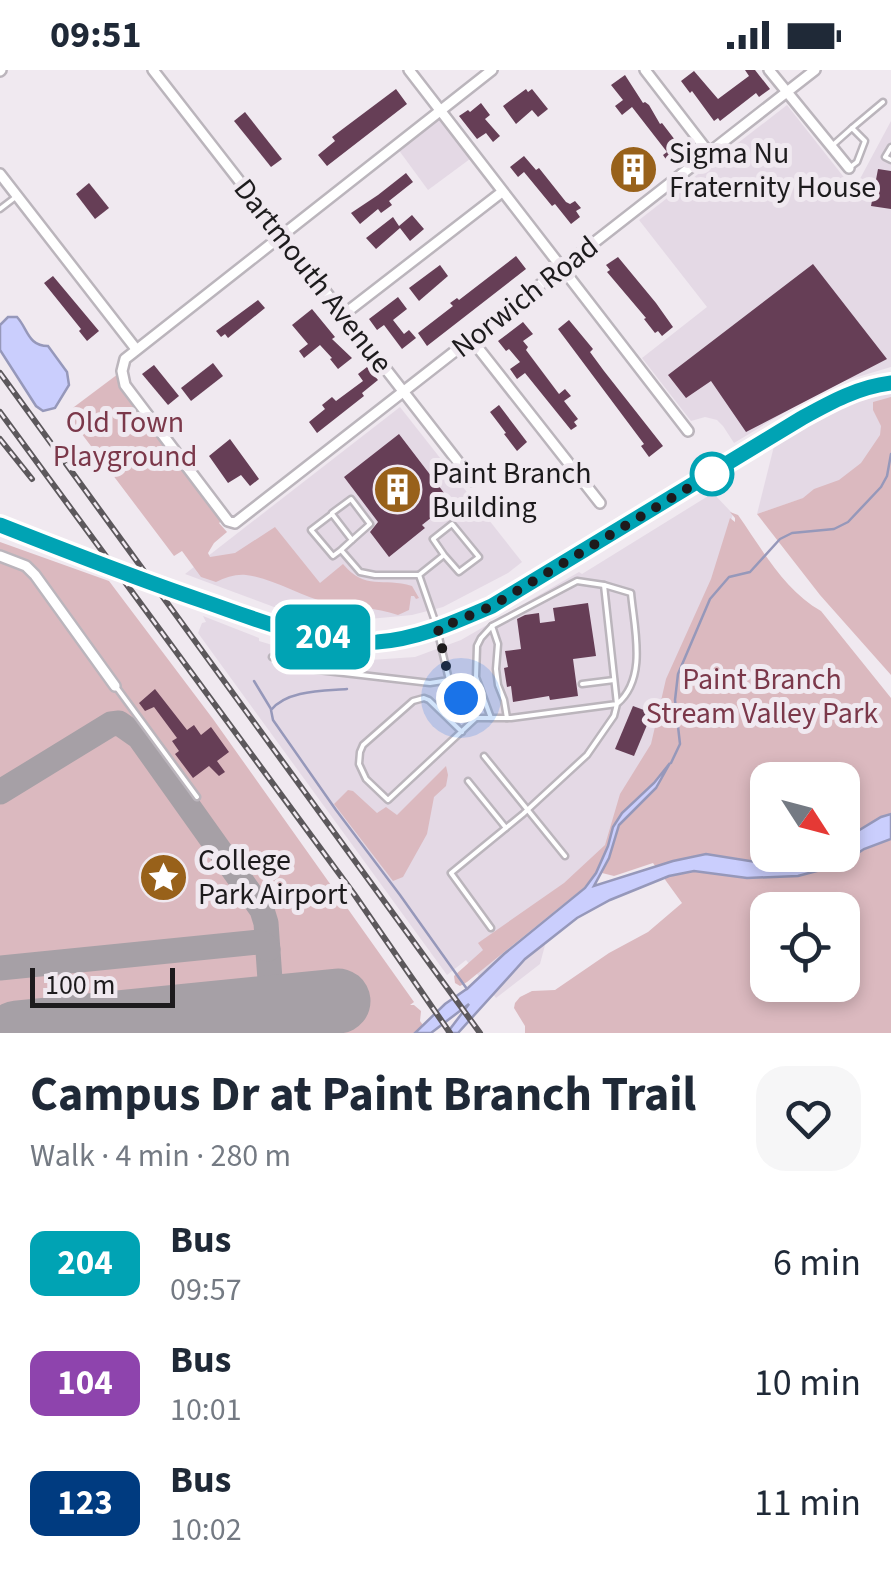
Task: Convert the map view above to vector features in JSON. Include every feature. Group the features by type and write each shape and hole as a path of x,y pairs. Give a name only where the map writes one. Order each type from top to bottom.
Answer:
{"main road":[{"path":"0,525 288,630 349,642 378,642 438,629 492,606 815,411 841,397 891,383"}],"street":[{"path":"409,70 688,431"},
{"path":"0,174 136,349 492,70"},
{"path":"645,70 709,153"},
{"path":"769,70 849,168"},
{"name":"Norwich Road","path":"136,349 122,366 125,385 228,522 235,523 815,70"},
{"name":"Dartmouth Avenue","path":"159,72 280,236 473,481"},
{"path":"343,315 502,192"},
{"path":"471,338 600,503"},
{"path":"0,556 26,566 34,575 115,686"}],"lane":[{"path":"832,146 883,102"},
{"path":"849,168 858,162 865,142 852,128"},
{"path":"891,147 885,157 891,160"},
{"path":"0,209 17,196"},
{"path":"351,498 370,524 352,540 333,556 311,530 351,498"},
{"path":"332,514 352,540"},
{"path":"452,524 478,557 458,572 444,555 433,539 452,524"},
{"path":"341,550 360,572 374,575 419,575 444,555"},
{"path":"419,575 438,629 449,680 476,718"},
{"path":"491,718 476,677 477,646 492,626 578,581 631,593 637,655 634,680 626,697 617,704 607,728 588,755 450,873 491,928"},
{"path":"604,585 617,704"},
{"path":"492,626 498,644 498,685 507,718"},
{"path":"272,657 302,668 416,683 449,680"},
{"path":"582,684 614,680"},
{"path":"115,686 197,797"},
{"path":"462,732 429,700 413,700 363,746 358,758 361,771 388,800 462,732 476,718 507,718 617,704"},
{"path":"484,756 565,856"},
{"path":"468,781 506,828"}],"shaded area":[{"path":"787,105 854,190 891,121 891,367 844,381 734,443 717,420 705,417 691,421 642,358 707,307 639,220"},
{"path":"441,111 474,156 428,190 395,145"},
{"path":"891,391 891,468 757,514 775,442 837,408"},
{"path":"400,407 522,562 508,573 443,607 369,619 342,619 274,607 185,574"},
{"path":"713,493 733,514 639,817 554,911 540,964 496,998 466,960 447,975 198,633 206,622 203,616 259,641 312,657 355,661 415,657 461,640 579,572 582,574"}],"green space":[{"name":"Old Town Playground","path":"122,371 123,378 225,518 219,523 227,532 214,543 208,553 210,557 235,553 275,527 320,583 343,564 359,578 412,586 419,598 411,596 409,610 398,615 319,600 256,577 238,575 216,582 201,577 182,551 174,556 66,413"},
{"name":"Paint Branch Stream Valley Park","path":"891,397 891,675 820,595 757,514 803,498 814,489 839,480 861,463 880,435 873,402"},
{"name":"Paint Branch Stream Valley Park","path":"730,512 738,515 785,580 821,611 891,698 891,1033 525,1033 514,1008 520,997 532,991 555,990 648,932 682,903 653,863 614,876 602,873 467,982 460,986 455,983 454,976 483,950 478,943 564,883 605,845 620,794 651,744 666,679 711,579 730,518 735,522"},
{"name":"College Park Airport","path":"0,542 109,581 213,719 414,1002 410,1005 421,1011 420,1021 429,1033 0,1033"},
{"path":"446,766 446,786 434,797 427,834 403,877 393,881 334,804 348,790 377,813 386,807 397,815"}],"water":[{"path":"8,317 17,317 32,340 48,346 67,372 69,385 55,408 43,411 36,406 0,350 0,325"},
{"path":"670,763 656,788 619,825 609,858 594,886 706,854 750,861 750,872 813,872 747,878 694,871 669,876 577,918 525,959 458,1033 447,1033 469,1004 431,1033 415,1033 585,888 596,873 622,813"},
{"path":"891,814 891,839 860,852 860,830"}],"building":[{"path":"745,70 755,70 770,89 759,97 756,93 720,121 714,121 681,81 694,71 718,99 749,76"},
{"path":"625,75 685,153 670,165 663,155 667,152 632,107 622,115 615,106 623,100 611,85"},
{"path":"396,89 407,104 327,166 318,155 335,141 332,137"},
{"path":"526,89 532,89 548,109 538,117 532,110 516,124 503,106"},
{"path":"481,103 490,115 485,119 500,136 493,142 486,133 477,139 459,116"},
{"path":"245,112 282,159 271,167 234,121"},
{"path":"524,156 566,202 575,201 581,208 576,211 580,217 571,224 524,172 518,177 510,167"},
{"path":"878,169 891,171 891,209 871,206"},
{"path":"406,173 413,182 389,201 392,205 381,213 378,209 360,224 351,213"},
{"path":"89,183 109,208 95,219 76,194"},
{"path":"412,215 424,229 410,241 400,228 376,249 366,238 393,217 399,226"},
{"path":"516,256 526,269 427,346 418,333 453,306 450,303"},
{"path":"618,257 673,327 662,336 658,331 655,333 607,272 610,270 606,265"},
{"path":"813,264 887,359 746,432 711,381 686,398 668,375"},
{"path":"440,265 448,276 419,301 409,288"},
{"path":"53,276 99,331 87,341 44,283"},
{"path":"398,297 407,309 393,320 404,334 409,330 416,338 402,349 384,325 377,330 369,319"},
{"path":"258,300 265,308 228,338 225,334 221,337 216,331"},
{"path":"312,309 335,337 332,339 352,358 338,369 320,345 304,358 299,351 308,344 292,325"},
{"path":"569,320 663,446 649,457 641,446 644,444 558,329"},
{"path":"523,322 533,334 523,341 526,350 559,394 565,389 571,396 564,401 578,419 571,430 525,373 517,379 510,369 520,362 498,341"},
{"path":"213,363 223,376 191,401 181,388"},
{"path":"154,365 179,396 168,405 142,374"},
{"path":"367,367 378,380 317,433 309,422 332,397 336,401 363,381 358,374"},
{"path":"499,405 527,442 517,451 490,412"},
{"name":"Paint Branch Building","path":"399,434 451,502 389,557 370,532 378,522 344,477"},
{"path":"230,439 259,479 250,486 241,475 228,483 209,456"},
{"path":"588,603 596,656 573,659 578,696 513,702 504,668 508,667 505,651 521,649 517,619 539,613 540,623 555,621 553,608"},
{"path":"155,689 187,730 194,725 201,735 211,727 229,752 217,761 225,772 219,776 209,766 193,778 175,754 179,751 172,741 177,738 154,707 145,711 139,703"},
{"path":"633,706 652,713 634,756 615,749"}],"waterway":[{"path":"671,763 680,744 675,700 678,674 710,599 729,577 750,572 780,539 792,533 834,529 848,522 881,487 891,454"},
{"path":"254,681 271,709"},
{"path":"347,689 286,699 271,710 273,720 467,989"}],"taxiway":[{"path":"0,792 111,724 119,723 139,737 262,910 271,994 259,1005 231,1012"},
{"path":"0,968 258,942 268,949"}],"runway":[{"path":"17,1033 338,1001"}],"tram line":[{"path":"0,532 271,632 347,648 403,644 439,635 479,618 804,420 847,399 891,385"},
{"path":"302,627 386,634"}],"railway":[{"path":"0,373 480,1033"},
{"path":"0,412 354,894 450,1033"},
{"path":"0,439 32,479"}],"bus line":[{"name":"204","path":"0,525 288,630 349,642 378,642 438,629 492,606 802,418 841,397 891,383"}],"place":[{"name":"Sigma Nu Fraternity House","path":"634,170"},
{"name":"Paint Branch Building","path":"397,490"},
{"name":"College Park Airport","path":"163,877"}],"route":[{"path":"461,698 449,680 438,629 492,606 718,470 712,474"}]}
